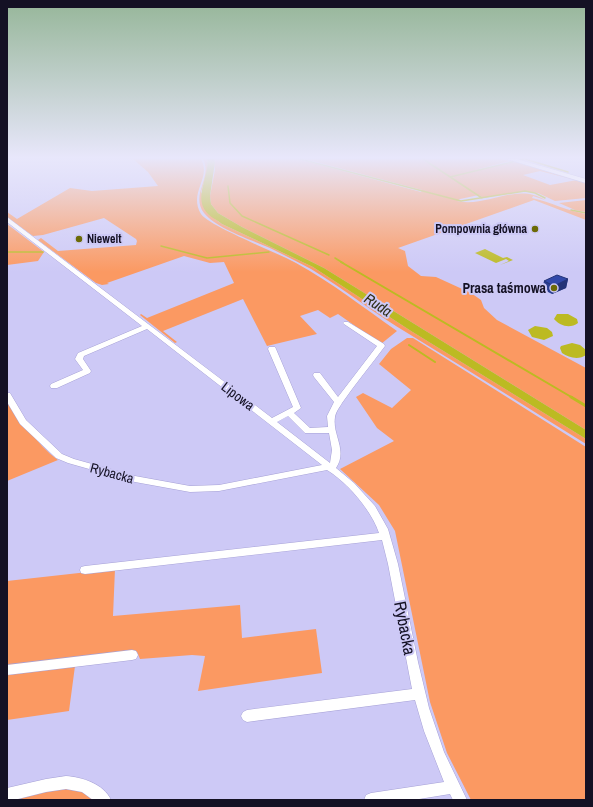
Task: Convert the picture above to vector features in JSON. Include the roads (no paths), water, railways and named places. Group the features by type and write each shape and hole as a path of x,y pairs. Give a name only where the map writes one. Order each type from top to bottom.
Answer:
{"street":[{"name":"Lipowa","path":"7,219 272,421 329,468"},
{"path":"329,468 336,462 337,457 331,430 332,416 339,402 381,346 346,323"},
{"path":"54,386 87,371 79,359 81,356 147,326"},
{"path":"272,349 297,408 290,413 272,421"},
{"path":"317,375 334,398 339,402"},
{"name":"Rybacka","path":"7,395 23,422 59,456 71,462 135,479 190,489 220,488 329,468 371,506 379,518 385,536 418,694 431,737 460,800"},
{"path":"290,413 308,431 331,430"},
{"path":"85,570 385,536"},
{"path":"7,670 132,655"},
{"path":"247,716 418,694"},
{"path":"7,795 73,782 84,786 104,800"},
{"path":"371,800 453,787"}],"water":[{"name":"Ruda","path":"201,197 210,197 211,204 218,213 242,227 324,268 586,430 586,439 411,331 313,267 222,224 208,214 203,208"},
{"path":"485,249 503,258 507,257 513,260 500,265 509,261 506,259 496,263 475,253"},
{"path":"557,314 568,314 577,319 578,323 572,326 562,325 554,319"},
{"path":"535,326 547,328 552,332 553,336 544,340 532,337 528,330"},
{"path":"572,343 580,345 586,350 586,355 580,358 574,358 562,353 560,348 561,346"}],"waterway":[{"path":"229,197 230,203 242,216 329,255"},
{"path":"444,197 461,201 482,198"},
{"path":"482,198 489,197"},
{"path":"571,210 586,213"},
{"path":"161,246 207,258 269,252"},
{"path":"7,252 43,252"},
{"path":"335,258 343,263"},
{"path":"341,262 573,398"},
{"path":"409,345 435,362"},
{"path":"571,397 586,406"}],"place":[{"name":"Pompownia główna","path":"535,229"},
{"name":"Niewelt","path":"79,239"},
{"name":"Prasa taśmowa","path":"554,288"}]}
